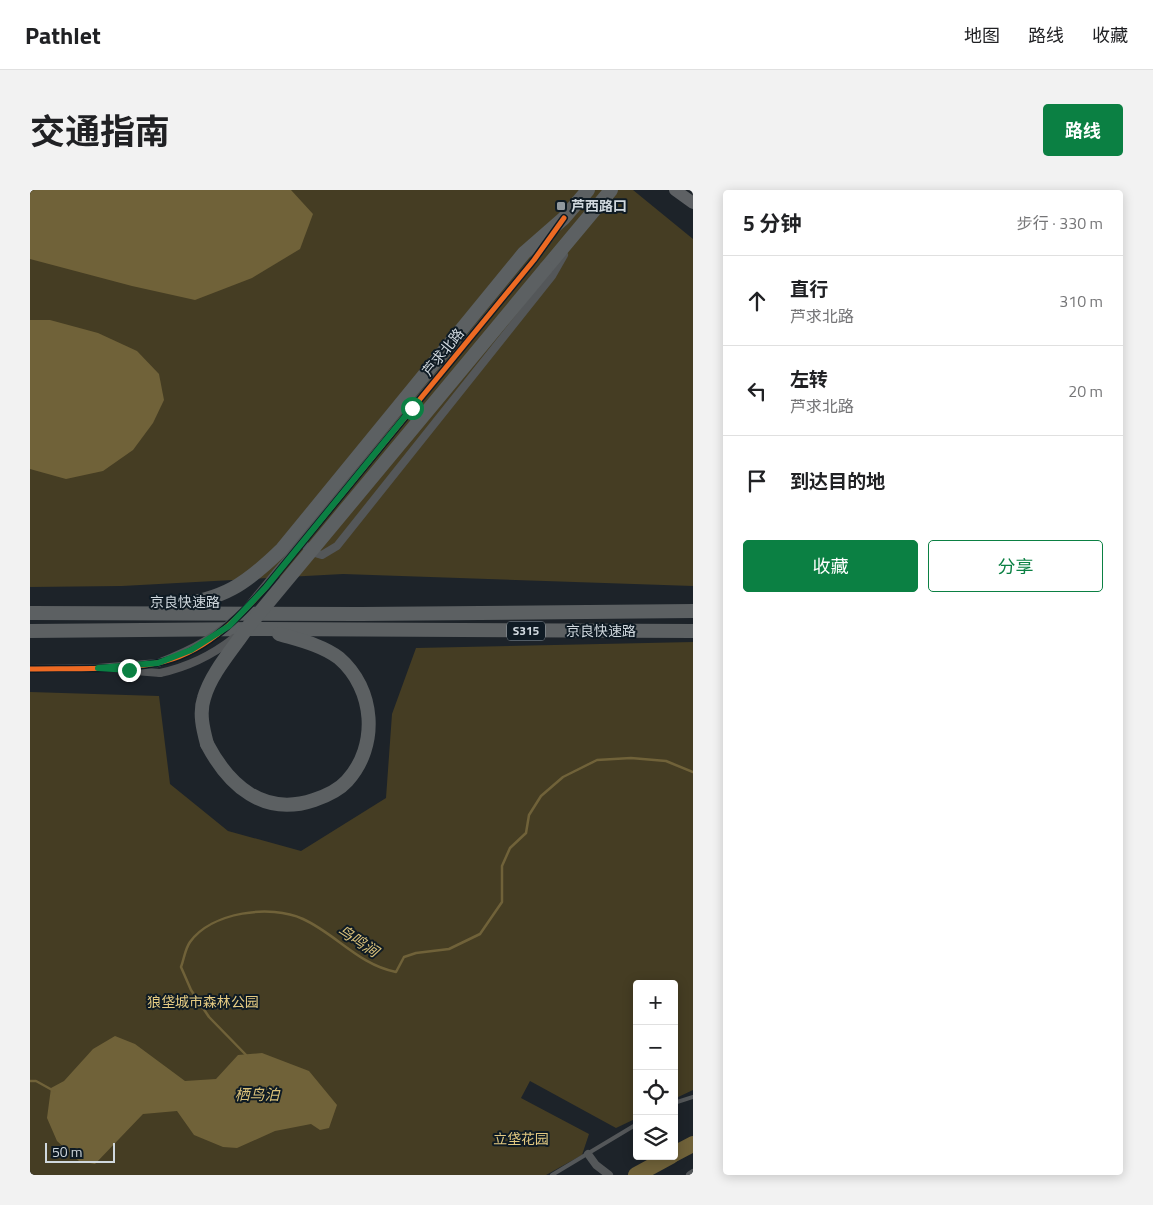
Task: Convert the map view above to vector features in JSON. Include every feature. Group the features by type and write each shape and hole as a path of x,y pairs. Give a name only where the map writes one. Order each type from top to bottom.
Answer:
{"highway":[{"path":"129,613 196,603 219,596 240,585 259,571 282,549 309,517 524,253 564,218 588,190"},
{"path":"262,629 318,646 338,658 353,673 364,690 369,706 367,736 359,762 347,781 328,796 304,804 279,804 259,800 230,780 207,744 202,719 204,698 214,677 247,628 611,190"},
{"name":"京良快速路","path":"30,613 361,614 693,611"},
{"name":"京良快速路","path":"30,631 262,629 693,632"}],"main road":[{"path":"676,190 693,204"}],"street":[{"name":"芦求北路","path":"30,669 98,668 158,663 191,650 214,637 246,609 534,260 564,218"},
{"path":"309,517 302,538 306,547 314,554 322,555 337,546 552,276 578,230"},
{"name":"芦求北路","path":"98,668 160,672 178,669 215,653 247,628"},
{"path":"588,1154 596,1165 609,1175"}],"lane":[{"path":"678,1102 693,1097"},
{"path":"552,1175 633,1126"}],"green space":[{"path":"30,190 633,190 693,239 693,586 343,574 122,586 30,587"},
{"name":"狼垡城市森林公园","path":"693,642 693,1090 678,1097 678,980 633,980 633,1120 616,1128 530,1081 521,1098 589,1134 582,1155 546,1175 30,1175 30,692 159,696 170,784 228,831 301,851 386,798 392,714 416,648"}],"water":[{"path":"30,190 291,190 313,214 300,249 252,278 195,300 132,286 30,259"},
{"path":"30,320 50,320 98,333 137,351 159,374 164,400 153,423 133,450 103,471 66,479 30,469"},
{"name":"栖鸟泊","path":"115,1036 135,1044 185,1081 216,1079 238,1055 262,1053 309,1071 337,1105 329,1128 320,1130 311,1124 275,1131 237,1148 223,1147 194,1135 177,1111 143,1114 95,1164 79,1161 57,1141 47,1118 51,1088 64,1081 93,1049"}],"waterway":[{"name":"鸟鸣涧","path":"248,1057 209,1017 191,990 181,967 190,942 212,924 242,914 259,912 290,914 315,925 370,963 396,972 404,957 416,953 449,949 480,934 502,902 502,866 510,848 526,833 529,815 541,796 563,777 597,760 631,758 666,761 693,772"},
{"path":"30,1081 36,1081 54,1091"},
{"path":"678,1152 693,1144"},
{"path":"636,1175 664,1160"}],"cycle path":[{"path":"30,669 141,666 173,659 204,644 218,634 243,612 266,587 534,260 564,218"}],"place":[{"name":"芦西路口","path":"561,206"}],"route":[{"path":"129,670 98,668 158,663 191,650 229,626 266,587 412,408"}],"park label":[{"name":"立垡花园","path":"521,1139"}]}
